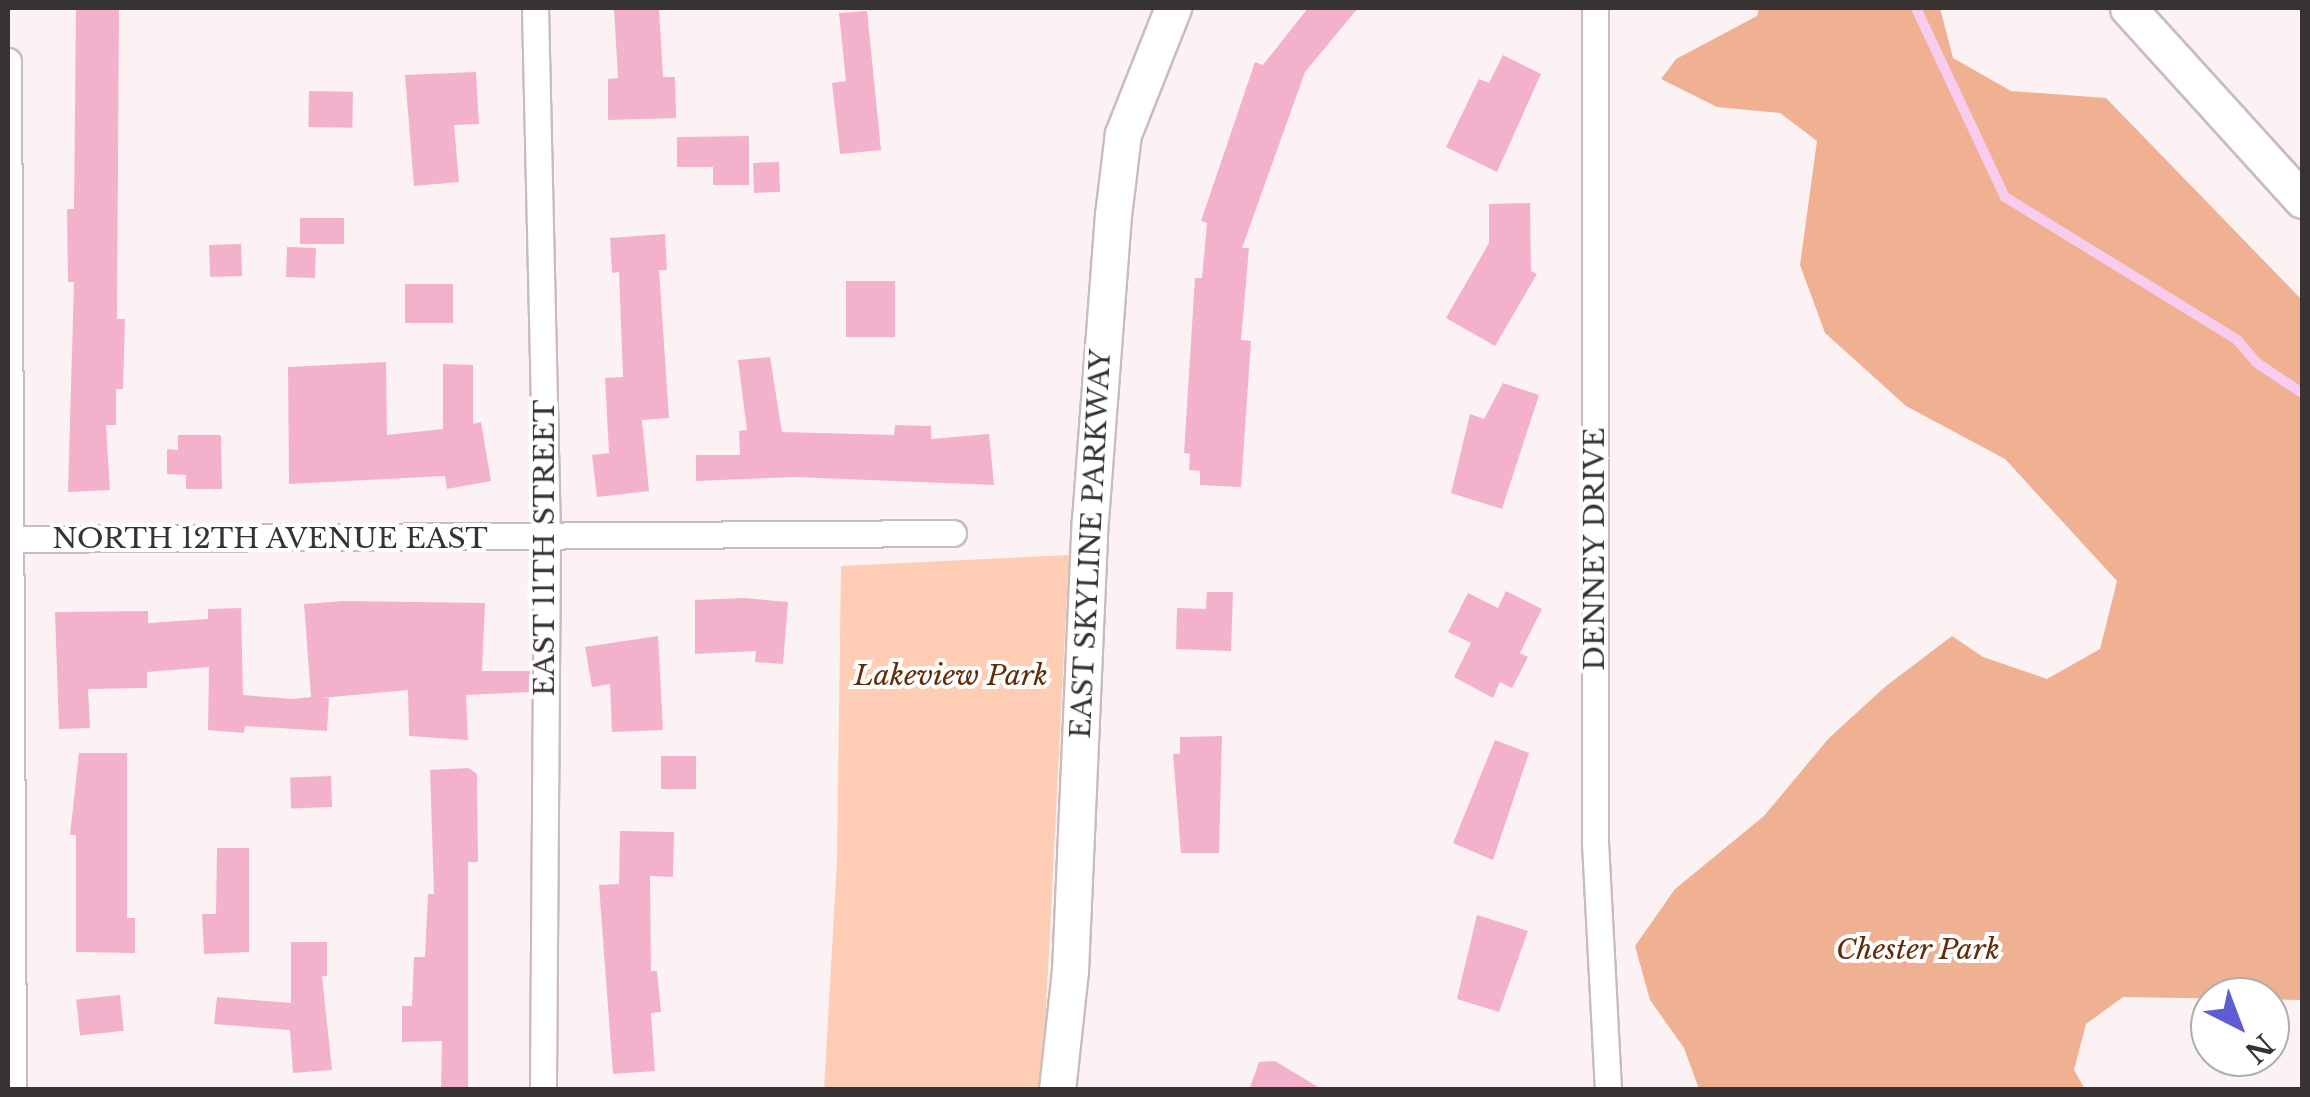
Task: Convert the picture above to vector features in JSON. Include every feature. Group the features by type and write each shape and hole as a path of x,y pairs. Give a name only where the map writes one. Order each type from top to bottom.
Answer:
{"street":[{"name":"EAST 11TH STREET","path":"535,8 547,538 543,1090"},
{"name":"EAST SKYLINE PARKWAY","path":"1057,1090 1070,971 1090,520 1113,215 1123,134 1173,8"},
{"name":"DENNEY DRIVE","path":"1595,8 1595,842 1608,1090"},
{"path":"2128,8 2302,200"},
{"path":"8,61 13,1090"},
{"name":"NORTH 12TH AVENUE EAST","path":"11,539 953,533"}],"green space":[{"name":"Chester Park","path":"1759,8 1940,8 1953,58 2011,91 2106,98 2302,300 2302,1000 2290,1000 2290,977 2190,977 2190,998 2123,997 2086,1024 2074,1070 2085,1089 1699,1089 1684,1048 1650,1000 1635,946 1675,889 1764,816 1829,738 1886,686 1952,636 1983,657 2047,679 2100,649 2117,581 2005,459 1906,406 1825,333 1800,265 1817,141 1780,113 1717,107 1661,79 1676,59 1757,16"},
{"name":"Lakeview Park","path":"1069,555 1042,1089 824,1090 837,861 841,566"}],"building":[{"path":"76,8 119,8 117,319 125,319 123,389 116,389 116,425 106,425 110,490 68,492 74,282 68,282 67,209 74,209"},
{"path":"614,8 659,8 663,77 675,77 676,118 608,120 608,79 618,78"},
{"path":"1308,8 1358,8 1305,72 1242,248 1249,248 1241,340 1251,341 1241,487 1200,485 1200,471 1189,470 1190,454 1184,453 1195,278 1202,278 1207,223 1201,221 1255,62 1263,65"},
{"path":"867,11 881,150 840,154 832,83 846,81 839,13"},
{"path":"1503,55 1541,74 1497,172 1446,147 1479,79 1489,83"},
{"path":"476,72 479,124 454,125 459,182 414,186 405,75"},
{"path":"309,91 353,92 352,128 308,127"},
{"path":"749,136 749,185 713,185 713,167 677,167 677,137"},
{"path":"779,162 780,192 754,193 753,163"},
{"path":"1530,203 1531,271 1537,274 1495,346 1446,318 1489,243 1489,204"},
{"path":"300,218 344,218 344,244 300,244"},
{"path":"665,234 667,270 659,270 669,418 642,420 649,491 597,497 592,455 609,453 605,378 623,377 619,272 612,273 610,238"},
{"path":"241,244 242,276 210,277 209,245"},
{"path":"287,247 316,248 315,278 286,277"},
{"path":"846,281 895,281 895,337 846,337"},
{"path":"405,284 453,284 453,323 405,323"},
{"path":"770,357 782,432 894,435 895,425 931,426 931,439 989,434 994,485 795,477 696,481 696,455 740,455 739,431 747,430 738,360"},
{"path":"386,362 387,435 443,429 443,364 473,365 473,424 481,422 491,481 447,489 445,476 289,484 288,367"},
{"path":"1503,383 1539,395 1502,509 1451,493 1470,414 1484,419"},
{"path":"178,435 221,435 222,489 186,489 186,475 167,474 167,449 178,450"},
{"path":"1506,591 1542,609 1520,653 1528,657 1512,688 1500,682 1493,698 1454,677 1471,643 1448,632 1468,593 1498,608"},
{"path":"1207,592 1233,592 1231,651 1176,649 1177,608 1206,609"},
{"path":"744,598 788,602 783,664 755,662 756,651 695,654 695,600"},
{"path":"485,603 482,671 530,671 530,692 466,695 468,740 409,736 408,690 321,698 329,698 327,731 245,726 244,733 208,730 209,667 147,672 147,688 88,689 90,728 59,729 55,612 148,611 148,623 208,619 208,609 241,608 243,695 293,699 311,697 304,604"},
{"path":"658,636 663,730 612,732 610,684 592,687 585,647"},
{"path":"1222,736 1219,853 1181,853 1173,754 1180,754 1180,737"},
{"path":"1495,740 1529,753 1493,860 1453,843"},
{"path":"79,753 127,753 127,918 135,918 135,953 76,952 76,835 70,835"},
{"path":"661,756 696,756 696,789 661,789"},
{"path":"469,768 477,774 478,862 468,862 468,1090 441,1090 442,1041 402,1042 402,1006 412,1006 414,957 425,957 428,894 434,894 430,770"},
{"path":"331,776 332,807 291,808 290,777"},
{"path":"620,831 674,832 673,877 650,876 651,971 657,971 661,1012 651,1013 655,1071 613,1074 599,885 619,884"},
{"path":"217,848 249,848 249,952 204,954 202,914 216,914"},
{"path":"1477,915 1528,931 1499,1012 1457,999"},
{"path":"291,942 327,942 327,976 322,976 332,1070 293,1073 290,1030 214,1024 217,997 291,1003"},
{"path":"120,995 124,1031 80,1035 76,1000"},
{"path":"1275,1061 1323,1090 1249,1090 1259,1062"}],"waterway":[{"path":"1916,8 2005,197 2237,340 2257,363 2302,393"}]}
